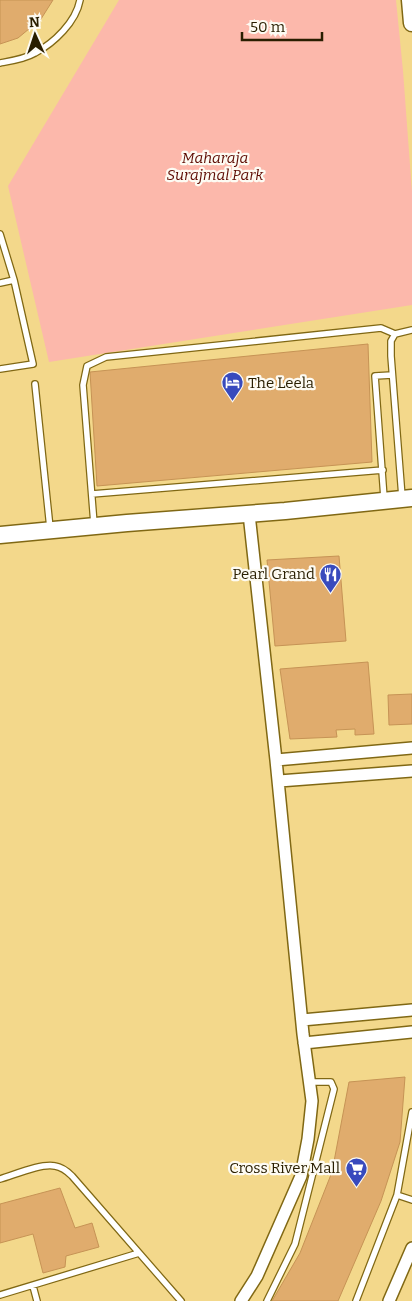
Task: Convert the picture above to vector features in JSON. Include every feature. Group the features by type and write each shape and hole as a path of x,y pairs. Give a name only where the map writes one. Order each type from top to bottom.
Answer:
{"street":[{"path":"410,0 412,23"},
{"path":"0,535 407,499"},
{"path":"241,1301 257,1276 301,1176 308,1139 312,1100 304,1043 249,514"},
{"path":"276,760 412,748"},
{"path":"278,782 412,771"},
{"path":"302,1020 412,1010"},
{"path":"304,1043 412,1032"},
{"path":"390,1301 412,1248"}],"lane":[{"path":"0,63 34,54 50,43 67,27 78,8 80,0"},
{"path":"0,234 14,280 33,364 0,369"},
{"path":"0,283 14,280"},
{"path":"95,526 83,385 87,366 106,357 381,328 395,334 412,330"},
{"path":"395,334 391,341 392,375 407,499"},
{"path":"384,501 375,376 392,375"},
{"path":"35,384 51,530"},
{"path":"92,494 383,470"},
{"path":"267,1301 295,1244 334,1089 330,1082 309,1082"},
{"path":"356,1301 397,1195 412,1112"},
{"path":"0,1179 53,1165 62,1168 72,1176 181,1301"},
{"path":"397,1195 412,1200"},
{"path":"0,1294 33,1286 139,1253"},
{"path":"33,1286 37,1301"}],"green space":[{"name":"Maharaja Surajmal Park","path":"119,0 396,0 412,192 412,305 49,362 8,186"}],"building":[{"path":"0,0 53,0 41,19 18,38 0,44"},
{"name":"The Leela","path":"368,344 372,462 97,486 90,372"},
{"path":"339,556 346,641 275,646 267,560"},
{"path":"368,662 374,734 355,735 355,729 336,730 337,737 290,739 280,669"},
{"path":"412,694 412,724 389,725 388,695"},
{"name":"Cross River Mall","path":"405,1077 400,1142 381,1201 338,1301 272,1301 300,1253 332,1172 349,1082"},
{"path":"60,1188 75,1228 92,1223 99,1247 66,1256 65,1267 43,1273 33,1234 0,1243 0,1204"}],"place":[{"name":"The Leela","path":"232,402"},
{"name":"Pearl Grand","path":"331,593"},
{"name":"Cross River Mall","path":"356,1187"}]}
